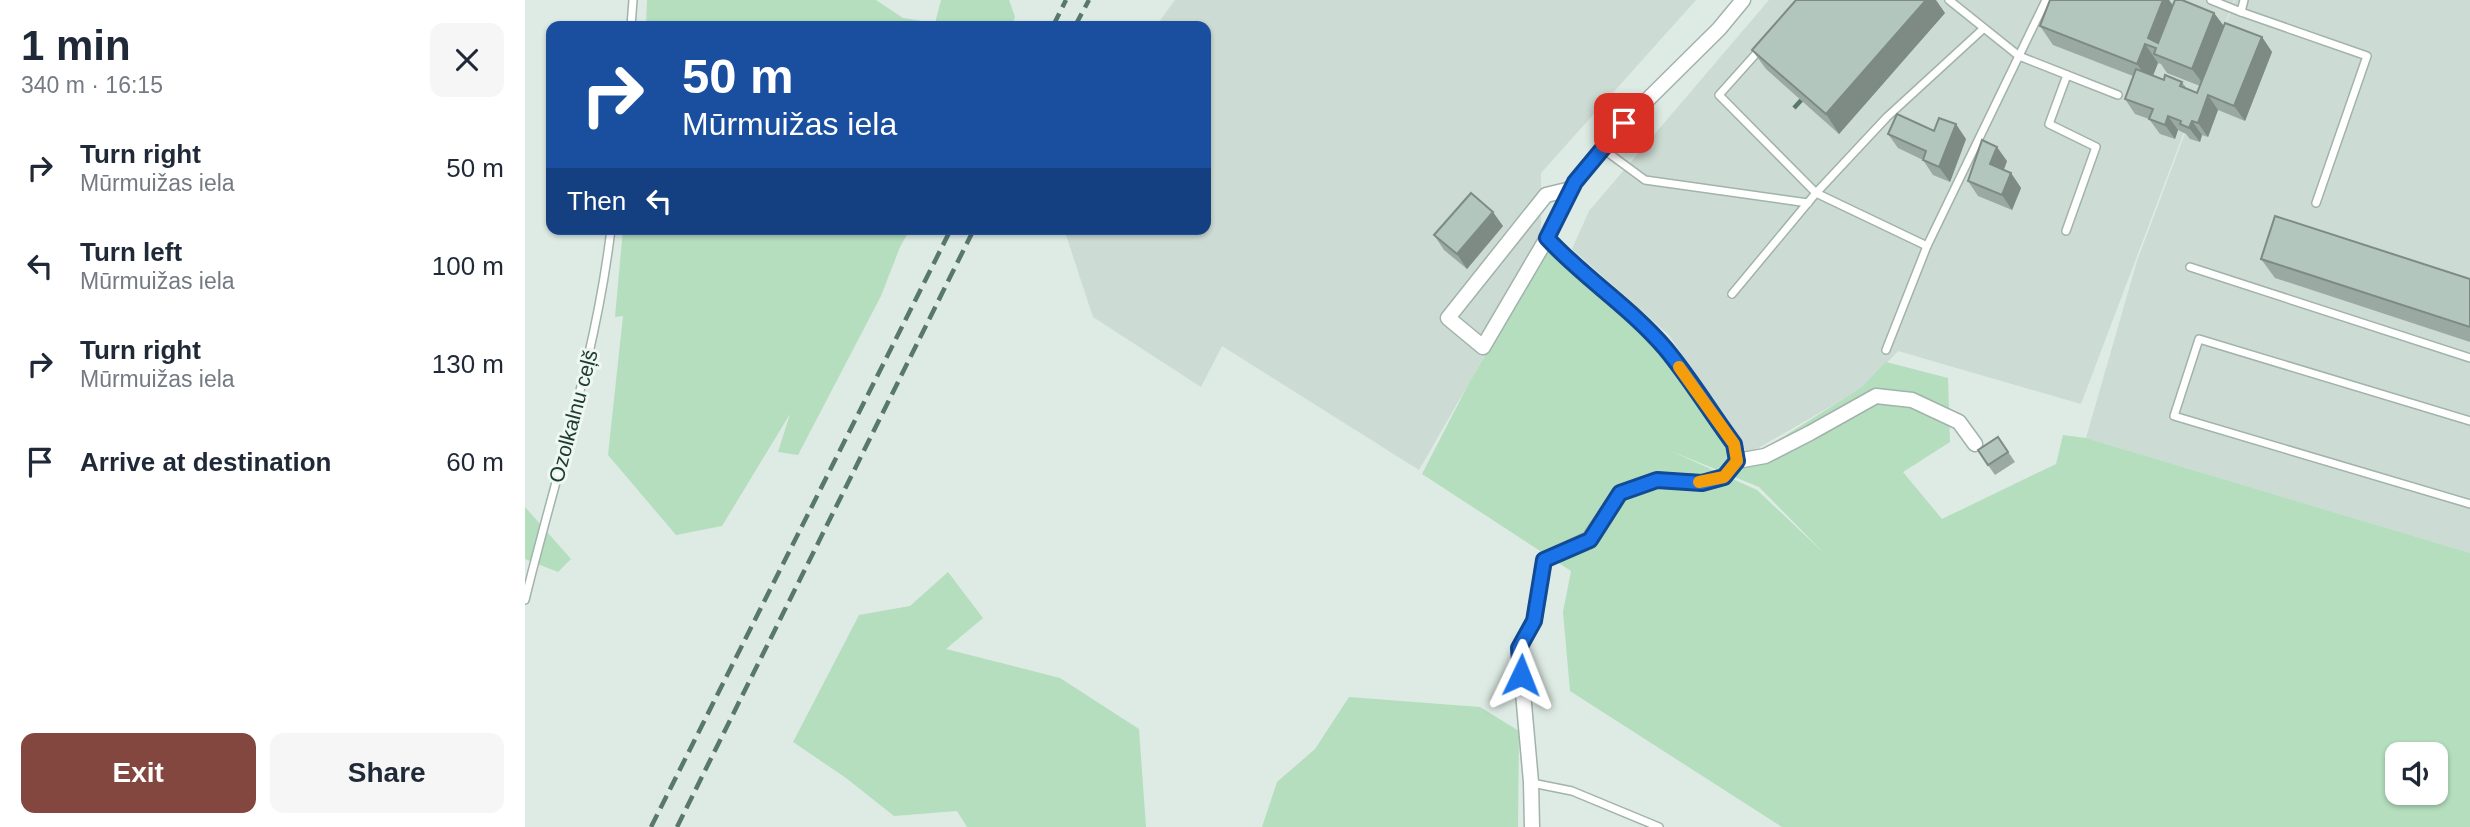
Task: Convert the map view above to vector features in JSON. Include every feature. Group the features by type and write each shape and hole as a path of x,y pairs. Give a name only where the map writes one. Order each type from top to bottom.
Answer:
{"street":[{"path":"1571,189 1546,195 1448,318 1483,347 1547,238 1571,189 1624,123 1719,29 1743,0"},
{"path":"1547,238 1565,258 1618,302 1665,348 1734,444 1737,461"},
{"path":"1532,827 1531,782 1519,648 1534,621 1544,560 1590,540 1620,493 1657,480 1702,483 1724,477 1737,461 1765,456 1876,396 1912,400 1959,422 1975,444"}],"lane":[{"path":"631,21 633,0"},
{"path":"1949,0 2019,56 2118,95"},
{"path":"1886,350 1927,246 2046,0"},
{"path":"2211,0 2367,57 2316,203"},
{"path":"2241,12 2243,0"},
{"path":"1732,294 1816,193 1887,117 1983,29"},
{"path":"1770,38 1719,95 1816,193 1927,246"},
{"path":"2066,230 2096,147 2049,124 2067,75"},
{"path":"1603,149 1645,180 1808,203"},
{"name":"Ozolkalnu ceļš","path":"525,600 594,336 605,285 610,235"},
{"path":"2190,267 2470,358"},
{"path":"2470,421 2199,339 2174,416 2470,504"},
{"path":"1531,782 1572,791 1659,827"}],"shaded area":[{"path":"1175,0 1696,0 1541,173 1541,258 1419,470 1222,346 1201,387 1093,317 1066,235 1211,235 1211,21 1160,21"},
{"path":"1769,0 2234,0 2081,404 1898,351 1861,389 1748,454 1669,335 1572,249 1589,211"},
{"path":"2235,0 2470,0 2470,553 2086,438 2137,261"}],"green space":[{"path":"647,0 876,0 903,18 922,21 646,21"},
{"path":"941,0 1009,0 1015,17 1014,21 936,21"},
{"path":"622,235 907,235 881,296 798,455 778,452 790,414 722,526 676,535 608,455 623,316 615,317"},
{"path":"1550,248 1656,343 1749,458 1861,388 1886,362 1948,378 1950,442 1903,472 1942,519 2056,464 2063,435 2086,438 2470,553 2470,827 1782,827 1570,691 1563,612 1571,571 1422,474 1469,383","holes":["1671,451 1759,487 1825,554 1757,490"]},
{"path":"525,507 571,559 558,572 525,559"},
{"path":"948,572 983,618 946,649 1060,678 1139,729 1146,827 967,827 957,811 894,816 846,778 793,742 859,615 910,606"},
{"path":"1349,697 1480,707 1519,731 1518,827 1262,827 1277,782 1315,749"}],"building":[{"path":"1796,0 1926,0 1826,114 1752,50"},
{"path":"2050,0 2163,0 2148,38 2158,43 2175,0 2182,0 2214,13 2192,69 2154,54 2156,48 2145,44 2137,64 2040,26"},
{"path":"2225,23 2262,37 2234,106 2208,95 2198,123 2192,121 2189,128 2180,124 2181,121 2168,116 2165,125 2149,119 2153,109 2125,99 2136,69 2164,80 2165,75 2182,82 2180,86 2197,93"},
{"path":"1897,114 1934,131 1939,118 1956,124 1939,167 1923,160 1926,151 1888,134"},
{"path":"1982,140 1997,147 1990,164 2011,173 2002,195 1968,181"},
{"path":"1471,193 1493,212 1457,254 1434,235"},
{"path":"2275,216 2470,279 2470,327 2261,259"},
{"path":"1998,437 2008,452 1988,465 1978,450"}],"railway":[{"path":"1056,21 1066,0"},
{"path":"1078,21 1089,0"},
{"path":"1794,108 1815,85"},
{"path":"651,827 948,235"},
{"path":"677,827 971,235"}],"slow traffic":[{"path":"1679,367 1734,444 1737,461 1724,477 1699,482"}],"route":[{"path":"1521,675 1519,648 1534,621 1544,560 1590,540 1620,493 1657,480 1702,483 1724,477 1737,461 1734,444 1665,348 1618,302 1565,258 1547,238 1575,182 1624,123"}]}
